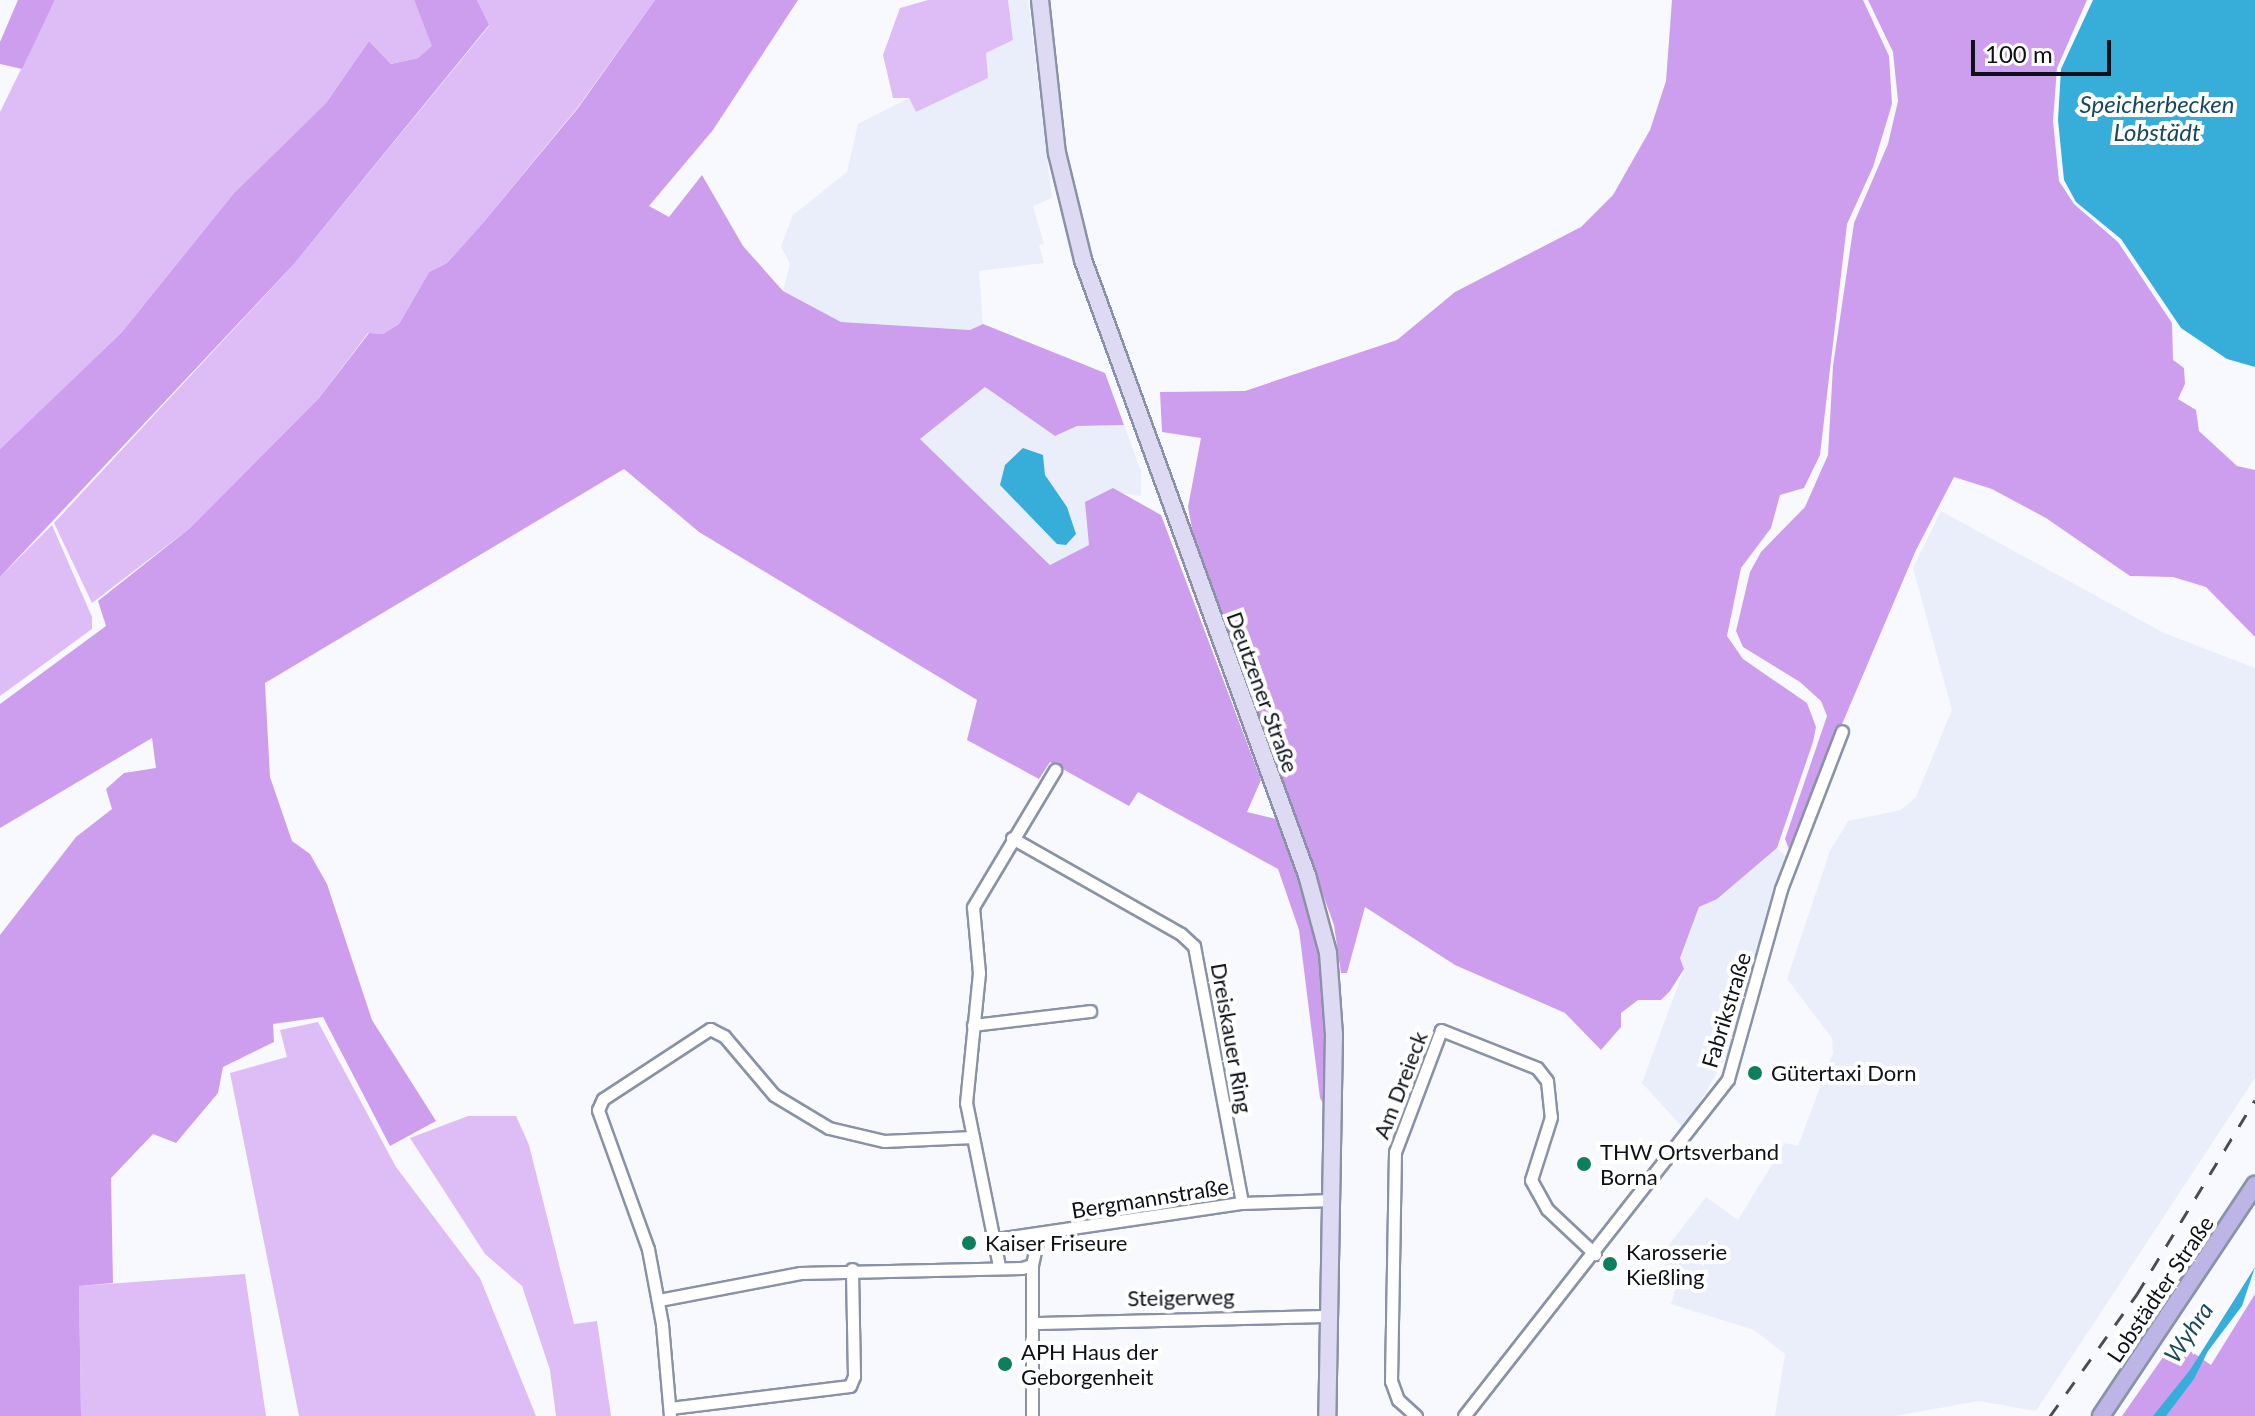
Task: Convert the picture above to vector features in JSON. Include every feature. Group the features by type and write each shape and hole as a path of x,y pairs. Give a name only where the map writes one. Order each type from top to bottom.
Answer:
{"main road":[{"name":"Deutzener Straße","path":"1040,0 1057,153 1083,260 1324,931 1334,1008 1327,1416"},
{"name":"Lobstädter Straße","path":"2101,1416 2255,1185"}],"street":[{"name":"Fabrikstraße","path":"1464,1416 1595,1254 1728,1079 1781,889 1842,731"},
{"path":"999,1266 990,1240 965,1092 979,973 973,907 1055,770"},
{"name":"Dreiskauer Ring","path":"1012,838 1181,934 1194,946 1242,1203"},
{"path":"973,1025 1090,1011"},
{"name":"Am Dreieck","path":"1416,1416 1398,1400 1391,1381 1395,1152 1441,1030 1537,1068 1547,1081 1551,1117 1531,1180 1547,1209 1595,1254"},
{"path":"852,1269 850,1386 670,1412 659,1300 637,1211 598,1110 603,1099 702,1032 720,1033 767,1090 829,1128 884,1141 973,1137"},
{"name":"Bergmannstraße","path":"990,1240 1038,1236 1242,1203 1332,1200"},
{"path":"1032,1416 1032,1265 1038,1236"},
{"path":"659,1300 800,1273 852,1269 977,1271 999,1266 1032,1265"},
{"name":"Steigerweg","path":"1034,1323 1329,1316"}],"shaded area":[{"path":"18,0 55,0 22,69 0,64 0,42"},
{"path":"55,0 414,0 433,46 418,58 391,64 369,41 326,103 234,193 122,332 0,449 0,112"},
{"path":"414,0 477,0 489,25 294,264 0,577 0,449 122,332 234,193 326,103 369,41 391,64 418,58 432,46"},
{"path":"477,0 655,0 578,107 482,224 447,263 429,272 399,324 383,334 368,333 319,398 190,528 92,603 54,523 294,264 489,26"},
{"path":"655,0 798,0 713,130 649,206 669,217 702,175 743,246 783,291 841,322 970,330 983,324 1105,373 1124,425 1077,426 1055,436 985,387 920,439 1050,565 1089,545 1085,502 1113,488 1161,515 1261,780 1247,812 1276,819 1311,909 1325,959 1327,1110 1320,1098 1299,930 1278,869 1138,792 1129,806 1050,762 1039,779 967,740 977,700 699,532 624,469 265,683 270,777 292,841 310,854 327,884 372,1020 436,1121 390,1146 323,1017 273,1024 274,1042 223,1067 218,1093 176,1143 153,1134 111,1178 113,1283 79,1286 81,1416 0,1416 0,935 76,837 112,809 106,789 124,773 156,768 152,738 0,828 0,704 106,626 98,601 190,528 319,398 369,333 383,334 399,324 429,272 447,263 482,224 578,108"},
{"path":"928,0 1008,0 1013,40 986,53 988,78 916,112 909,98 893,98 883,55 900,8"},
{"path":"1008,0 1028,0 1052,198 1033,206 1044,244 1039,245 1044,263 979,271 983,324 970,330 841,322 783,291 790,264 781,246 793,215 847,172 858,124 909,98 916,112 985,52 1013,40"},
{"path":"1672,0 1863,0 1889,56 1892,104 1873,167 1847,224 1820,455 1804,488 1780,495 1771,528 1741,568 1727,636 1743,659 1807,703 1816,727 1813,742 1777,848 1717,899 1699,907 1680,958 1684,969 1670,991 1661,1000 1638,1000 1621,1013 1621,1027 1601,1050 1565,1013 1455,965 1365,907 1347,973 1341,973 1334,925 1194,539 1188,507 1201,438 1162,432 1160,392 1245,391 1397,340 1455,292 1581,227 1613,195 1650,130 1666,81"},
{"path":"1868,0 2087,0 2057,68 2053,121 2059,181 2074,204 2118,242 2172,323 2173,360 2184,368 2185,384 2178,399 2196,410 2199,431 2237,466 2255,470 2255,637 2206,587 2173,577 2130,576 2046,518 1992,489 1954,477 1916,550 1789,849 1785,839 1827,716 1821,701 1800,682 1743,647 1736,631 1750,572 1761,552 1805,507 1828,455 1833,366 1854,223 1888,144 1898,101 1893,52"},
{"path":"985,387 1055,436 1076,426 1124,425 1141,471 1141,496 1119,493 1089,545 1051,565 919,439"},
{"path":"1941,511 2164,633 2255,668 2255,1078 2036,1411 1979,1401 1895,1416 1775,1416 1785,1354 1754,1330 1671,1304 1677,1284 1666,1274 1664,1251 1706,1197 1738,1220 1785,1143 1798,1146 1833,1053 1832,1038 1787,979 1830,851 1848,821 1901,810 1916,797 1952,710 1913,568"},
{"path":"52,525 92,617 92,629 0,696 0,577"},
{"path":"1777,848 1788,858 1763,952 1729,1052 1684,1129 1642,1083 1684,969 1680,958 1699,907 1717,899"},
{"path":"318,1022 396,1167 480,1278 536,1416 299,1416 230,1073 287,1057 280,1030"},
{"path":"468,1116 516,1116 529,1145 574,1324 597,1321 611,1416 556,1416 550,1370 522,1286 485,1254 410,1138"},
{"path":"245,1274 266,1416 81,1416 79,1286"},
{"path":"2255,1294 2255,1416 2122,1416 2175,1340 2211,1365"}],"water":[{"name":"Speicherbecken Lobstädt","path":"2093,0 2255,0 2255,367 2227,359 2181,328 2121,239 2076,202 2064,180 2058,120 2061,69"},
{"path":"1023,448 1043,455 1045,475 1067,507 1076,534 1066,545 1057,544 1000,485 1005,465"},
{"path":"2255,1267 2242,1306 2208,1351 2194,1379 2166,1416 2153,1416 2190,1370"}],"railway":[{"path":"2050,1416 2137,1294 2255,1100"}],"place":[{"name":"Gütertaxi Dorn","path":"1755,1073"},
{"name":"THW Ortsverband Borna","path":"1584,1164"},
{"name":"Kaiser Friseure","path":"969,1243"},
{"name":"Karosserie Kießling","path":"1610,1264"},
{"name":"APH Haus der Geborgenheit","path":"1005,1364"}],"water label":[{"name":"Wyhra","path":"2188,1332"}]}
